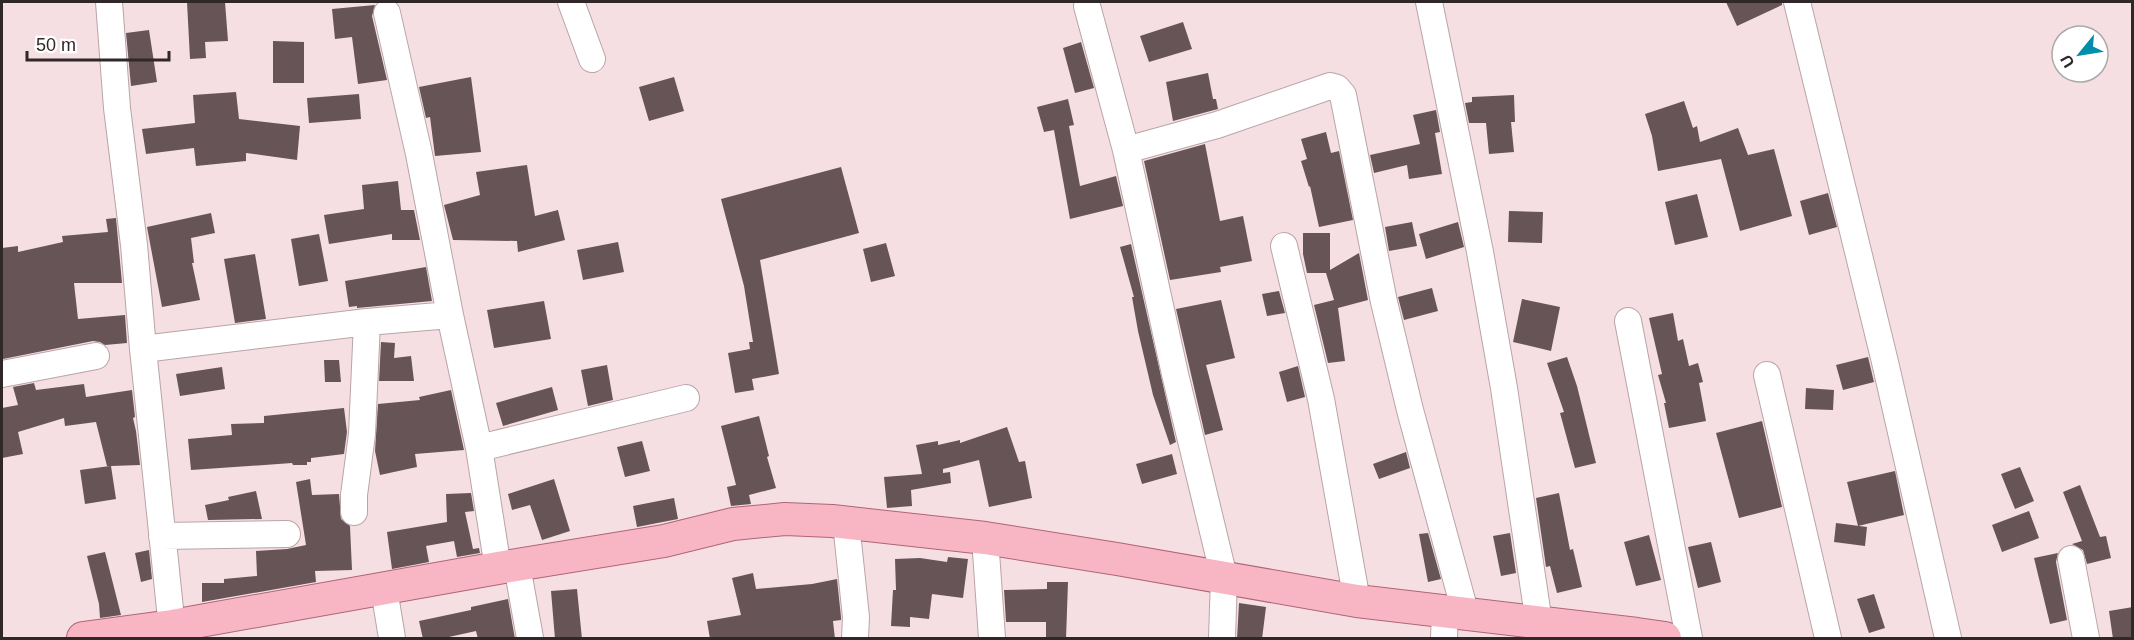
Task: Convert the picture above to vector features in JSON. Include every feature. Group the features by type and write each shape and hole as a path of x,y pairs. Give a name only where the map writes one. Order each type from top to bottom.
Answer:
{"main road":[{"path":"83,639 172,632 384,589 664,541 733,524 785,519 985,538 1224,577 1452,621 1539,623 1646,637"}],"street":[{"path":"109,2 117,108 134,245 172,632"},
{"path":"571,2 592,59"},
{"path":"1429,2 1480,252 1504,388 1539,623"},
{"path":"1797,2 1885,362 1948,639"},
{"path":"1087,6 1126,150 1175,374 1224,577 1222,639"},
{"path":"387,13 419,154 450,315 479,448 507,567 530,639"},
{"path":"1126,150 1217,125 1330,86 1337,88 1343,95 1386,313 1410,410 1452,621"},
{"path":"1284,246 1321,399 1357,601"},
{"path":"143,349 367,322 450,315"},
{"path":"1628,321 1689,639"},
{"path":"354,512 362,434 367,322"},
{"path":"2,374 96,356"},
{"path":"1767,375 1828,639"},
{"path":"479,448 686,398"},
{"path":"846,523 856,617 855,639"},
{"path":"162,536 287,534"},
{"path":"985,538 992,639"},
{"path":"2071,559 2086,639"},
{"path":"384,589 392,639"}],"building":[{"path":"187,2 225,2 228,41 205,42 206,58 190,59"},
{"path":"1726,2 1782,2 1782,5 1737,26"},
{"path":"375,5 372,16 387,80 358,84 352,37 335,39 332,9"},
{"path":"1183,22 1192,49 1149,62 1140,36"},
{"path":"149,30 157,82 131,86 126,33"},
{"path":"273,41 304,42 304,83 273,83"},
{"path":"1081,42 1094,88 1075,93 1063,48"},
{"path":"1208,73 1213,99 1216,99 1218,109 1173,121 1166,82"},
{"path":"471,77 481,152 435,156 430,117 426,118 419,87"},
{"path":"674,77 684,111 649,121 639,87"},
{"path":"236,92 239,119 300,126 297,160 246,153 246,161 196,166 194,148 146,154 142,129 195,123 193,95"},
{"path":"359,94 361,119 309,123 307,98"},
{"path":"1514,95 1515,122 1511,122 1514,152 1489,154 1486,123 1469,123 1465,103 1472,102 1472,97"},
{"path":"1068,99 1074,125 1069,126 1080,186 1116,176 1123,206 1070,219 1054,130 1044,132 1037,107"},
{"path":"1684,101 1693,128 1697,126 1700,142 1738,128 1748,155 1774,149 1792,216 1740,231 1721,159 1658,171 1652,136 1645,114"},
{"path":"1436,110 1440,132 1435,133 1442,174 1409,179 1407,165 1374,173 1370,155 1420,144 1413,115"},
{"path":"1326,132 1331,153 1339,151 1353,220 1319,227 1310,186 1301,161 1307,159 1301,139"},
{"path":"1205,144 1220,221 1243,216 1252,261 1220,267 1221,272 1170,280 1144,161"},
{"path":"527,165 535,216 558,210 565,240 518,252 517,241 453,240 444,205 480,195 476,172"},
{"path":"841,167 859,233 760,260 779,374 752,379 754,390 735,393 728,353 750,349 749,342 753,342 744,286 721,199"},
{"path":"398,181 401,210 414,210 420,240 392,240 392,234 329,244 324,215 364,209 362,185"},
{"path":"1828,193 1837,227 1809,235 1800,201"},
{"path":"1697,194 1708,237 1675,245 1665,202"},
{"path":"1509,211 1543,212 1542,243 1508,242"},
{"path":"211,213 215,233 191,238 194,263 192,263 200,300 162,307 147,227"},
{"path":"116,218 122,283 74,283 78,319 125,315 127,343 105,345 93,341 3,359 2,248 18,246 18,252 63,242 62,236 108,232 106,219"},
{"path":"1412,222 1417,246 1389,251 1385,227"},
{"path":"1458,222 1464,247 1426,259 1419,234"},
{"path":"1303,233 1330,233 1330,270 1359,253 1368,300 1338,308 1345,361 1328,363 1314,305 1334,300 1326,273 1307,273 1303,254"},
{"path":"319,234 328,281 299,286 291,239"},
{"path":"618,242 624,272 583,280 577,250"},
{"path":"886,243 895,276 871,282 863,249"},
{"path":"1131,244 1176,442 1170,445 1153,395 1138,331 1132,297 1134,297 1120,247"},
{"path":"255,254 266,319 235,323 224,259"},
{"path":"426,267 432,301 349,307 345,281"},
{"path":"1432,288 1438,311 1404,320 1398,297"},
{"path":"1279,291 1285,313 1267,316 1262,294"},
{"path":"1522,299 1560,307 1551,351 1513,342"},
{"path":"1221,300 1235,358 1206,365 1223,430 1205,435 1176,309"},
{"path":"544,301 551,339 494,348 487,310"},
{"path":"1673,313 1678,341 1683,339 1689,366 1698,363 1703,382 1699,383 1706,421 1669,428 1664,403 1666,403 1658,375 1662,374 1649,318"},
{"path":"381,342 395,343 394,358 411,356 414,381 379,381"},
{"path":"1567,357 1577,386 1596,463 1575,468 1560,413 1564,412 1547,363"},
{"path":"1868,357 1874,382 1843,390 1836,365"},
{"path":"324,360 339,360 341,382 325,382"},
{"path":"607,365 613,400 588,406 581,370"},
{"path":"1298,366 1305,397 1287,402 1279,372"},
{"path":"222,367 225,389 180,396 176,374"},
{"path":"34,383 36,390 84,384 86,397 132,390 135,417 133,418 140,465 111,466 116,499 85,504 80,470 110,466 107,466 96,422 65,426 64,418 18,432 23,454 2,458 2,408 18,405 13,387"},
{"path":"552,387 558,410 503,426 496,403"},
{"path":"1806,388 1834,390 1833,410 1805,409"},
{"path":"451,390 464,450 415,454 417,467 380,475 375,451 378,404 420,400 419,397"},
{"path":"344,408 347,432 344,454 311,458 311,462 307,462 307,465 293,465 292,463 191,470 188,439 232,435 231,424 264,423 264,416"},
{"path":"759,416 776,488 749,495 751,504 731,506 727,487 736,485 721,426"},
{"path":"1762,421 1782,507 1739,518 1716,433"},
{"path":"1007,427 1019,462 1025,461 1032,498 989,507 979,460 943,469 943,473 950,472 951,483 911,490 912,506 887,508 884,477 922,474 916,445 938,441 938,445 960,440 960,443"},
{"path":"642,441 650,471 625,477 617,447"},
{"path":"1406,452 1410,468 1379,479 1373,464"},
{"path":"1172,454 1177,474 1142,484 1136,464"},
{"path":"2020,467 2034,501 2015,509 2001,474"},
{"path":"1895,471 1904,515 1858,526 1847,482"},
{"path":"310,479 312,495 339,494 341,519 350,526 352,570 315,571 316,582 202,602 202,583 224,583 224,579 257,576 256,551 306,545 296,482"},
{"path":"554,479 570,531 542,540 530,505 512,510 508,494"},
{"path":"2080,485 2100,537 2106,536 2111,558 2087,564 2083,550 2072,544 2082,541 2063,492"},
{"path":"256,491 262,519 208,520 205,505"},
{"path":"471,493 474,511 465,512 473,549 479,548 480,553 457,557 454,541 426,546 429,562 392,569 387,532 447,522 446,494"},
{"path":"1559,493 1570,550 1573,549 1582,587 1557,593 1550,566 1546,567 1536,498"},
{"path":"674,498 678,519 637,527 633,506"},
{"path":"2029,511 2039,538 2002,552 1992,525"},
{"path":"1836,523 1867,527 1865,546 1834,542"},
{"path":"1428,533 1441,579 1428,582 1419,534"},
{"path":"1510,533 1516,573 1501,576 1493,536"},
{"path":"1649,535 1661,580 1636,586 1624,542"},
{"path":"1711,542 1721,582 1698,588 1688,547"},
{"path":"149,550 152,579 141,582 135,553"},
{"path":"105,552 121,615 100,618 99,604 87,556"},
{"path":"2058,553 2056,562 2067,620 2050,624 2034,558"},
{"path":"948,557 968,559 963,598 932,594 929,619 910,617 910,627 891,626 893,590 896,590 895,559 920,558 947,562"},
{"path":"753,573 756,589 812,584 837,579 841,620 833,621 835,639 710,639 707,621 741,615 732,578"},
{"path":"1047,582 1068,582 1066,639 1046,639 1046,622 1006,622 1004,590 1047,589"},
{"path":"577,589 582,639 555,639 551,591"},
{"path":"1874,594 1885,628 1869,633 1857,599"},
{"path":"508,599 515,639 478,639 476,631 440,639 423,639 419,621"},
{"path":"1239,603 1266,607 1262,639 1237,639"},
{"path":"2133,607 2133,639 2113,639 2109,611"}]}
